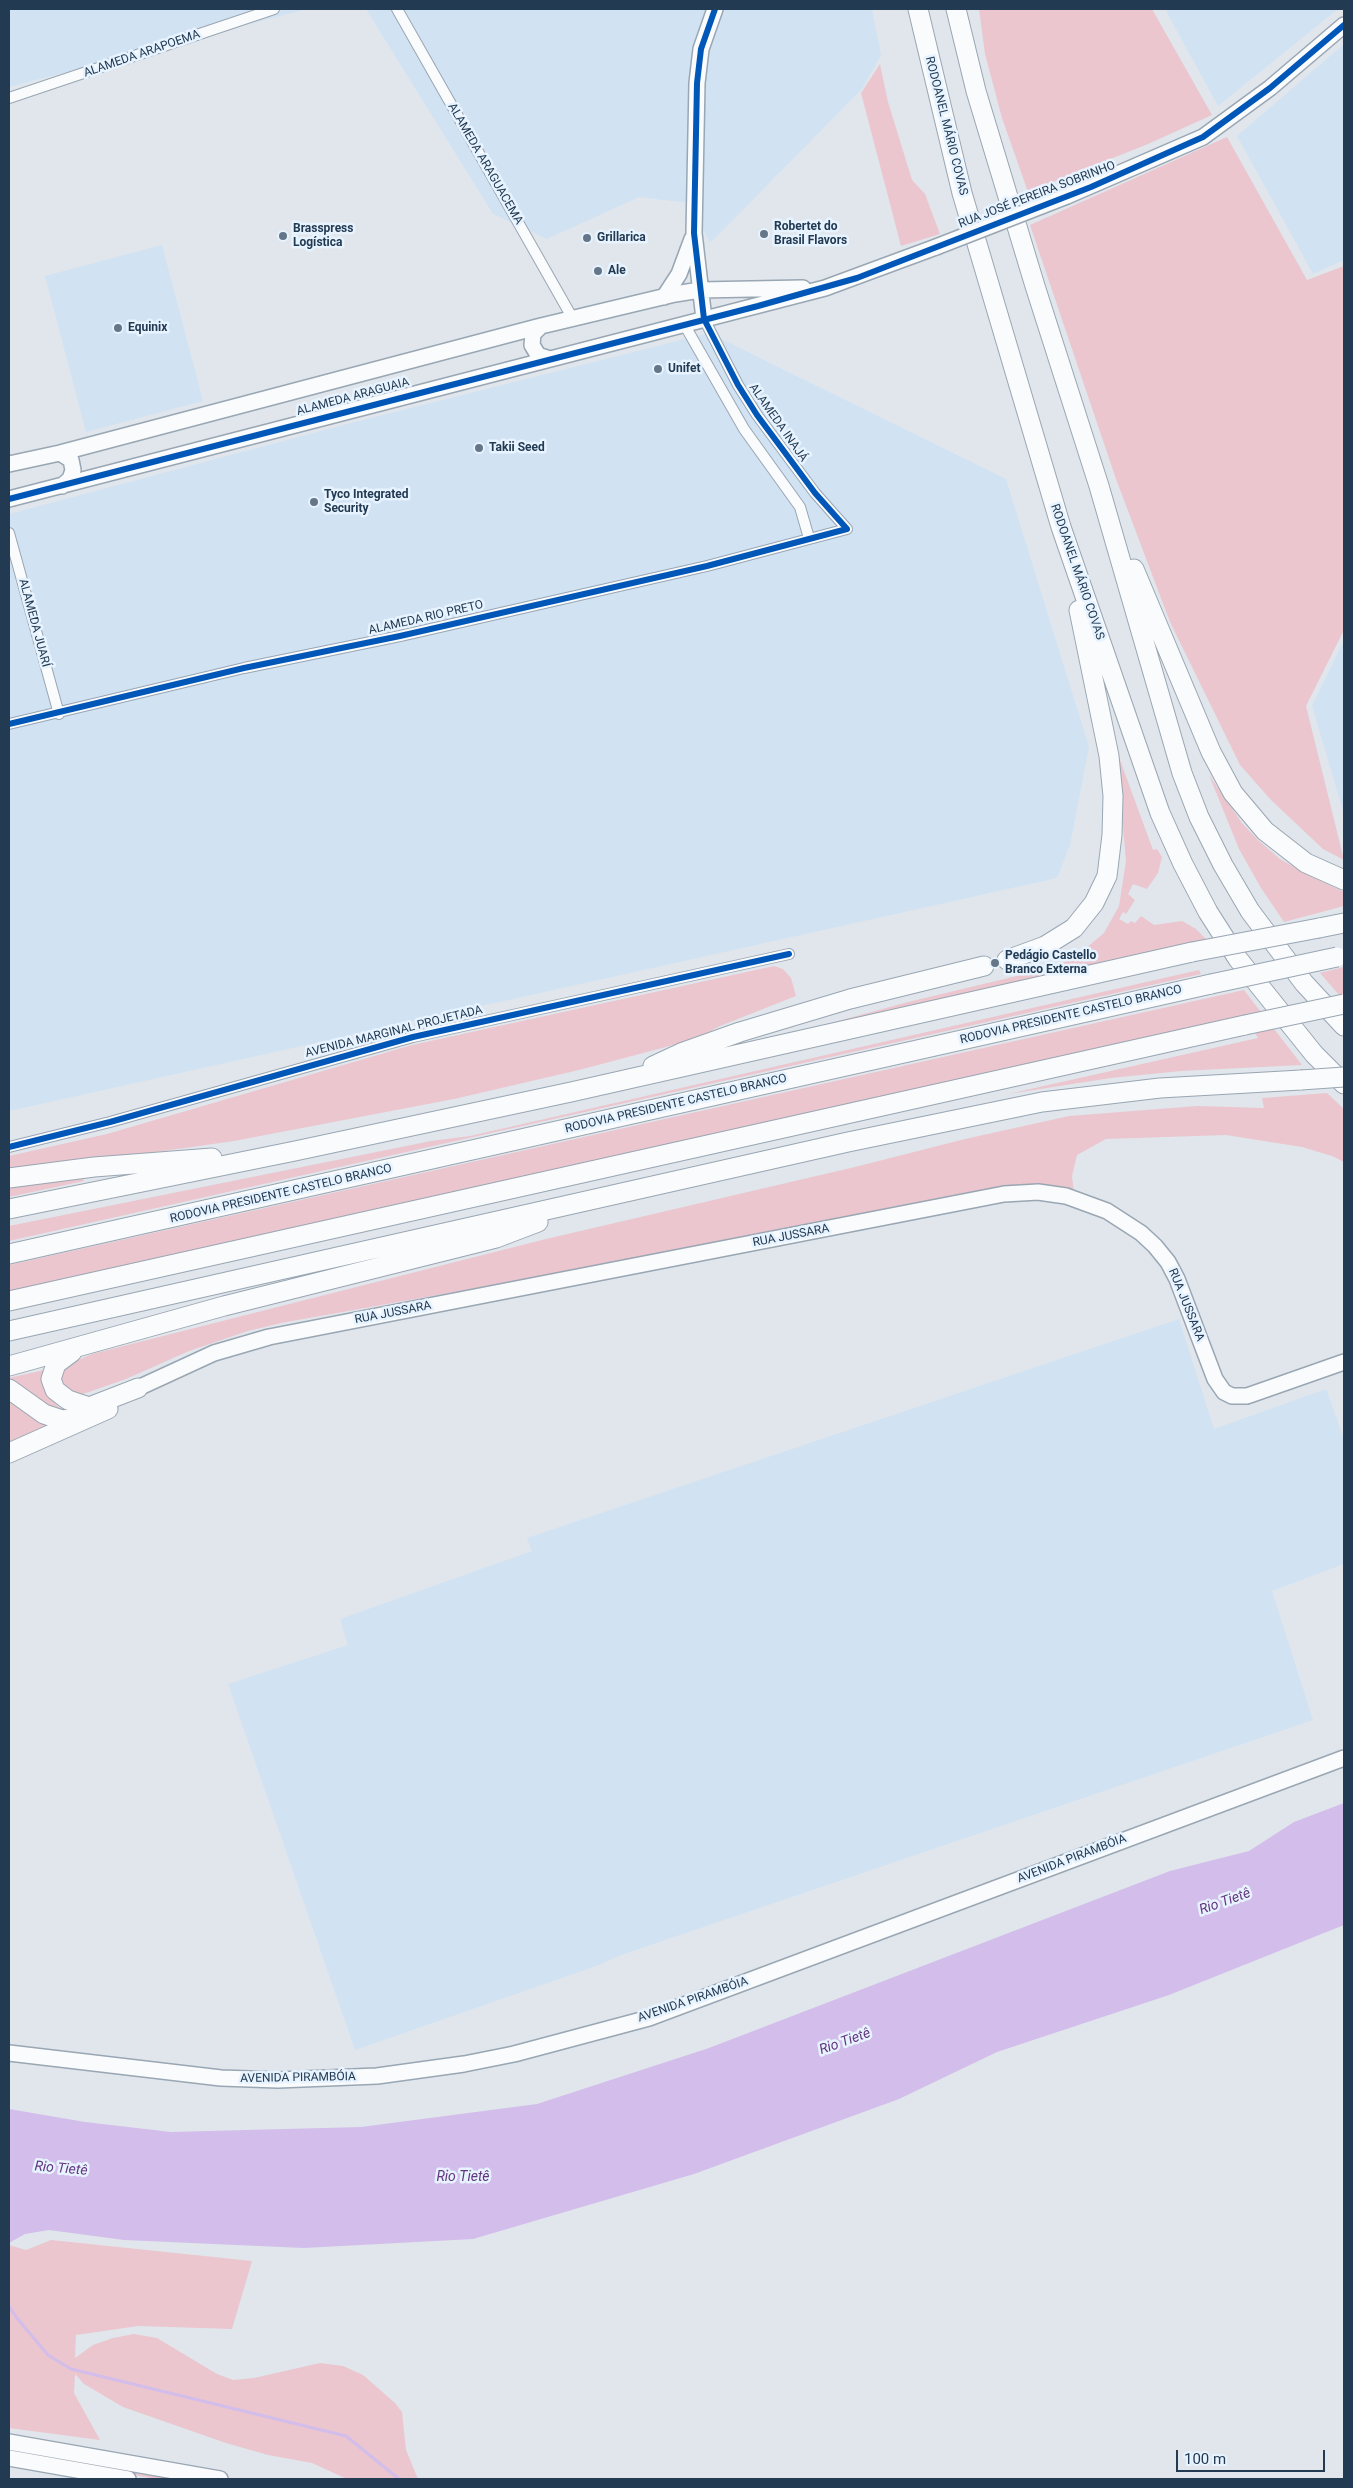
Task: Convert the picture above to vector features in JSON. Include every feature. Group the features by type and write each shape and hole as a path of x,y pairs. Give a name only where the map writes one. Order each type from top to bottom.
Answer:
{"highway":[{"name":"RODOANEL MÁRIO COVAS","path":"918,9 962,193 1061,526 1160,813 1183,864 1208,912 1238,958 1314,1054 1344,1084"},
{"path":"956,9 976,91 1007,196 1098,486 1182,773 1199,817 1223,865 1250,911 1304,984 1344,1026"},
{"path":"1098,486 1211,752 1233,793 1265,832 1306,863 1344,880"},
{"path":"1007,960 1046,946 1074,928 1085,917 1101,891 1110,858 1113,796 1109,756 1061,526"},
{"path":"9,1209 295,1151 633,1078 1192,952 1344,923"},
{"name":"RODOVIA PRESIDENTE CASTELO BRANCO","path":"9,1254 1341,956"},
{"path":"633,1078 658,1063 681,1053 740,1032 850,999 984,966"},
{"path":"9,1301 1344,1004"},
{"path":"9,1331 839,1144 1042,1102 1160,1088 1344,1077"},
{"path":"9,1178 94,1167 295,1151"},
{"path":"9,1366 224,1306 496,1238 577,1203"},
{"path":"9,1320 135,1297 175,1294"},
{"path":"81,1347 66,1356 53,1370 52,1384 61,1396 77,1404 89,1407 138,1388"},
{"path":"9,1453 118,1405 138,1388"},
{"path":"9,1390 34,1409 49,1416 62,1420 91,1417"}],"main road":[{"path":"704,319 694,233 698,64 701,49 716,9"},
{"name":"RUA JOSÉ PEREIRA SOBRINHO","path":"704,319 825,288 1067,196 1203,137 1270,88 1344,25"},
{"path":"664,297 679,274 694,233"},
{"name":"RUA JOSÉ PEREIRA SOBRINHO","path":"700,290 825,288"},
{"name":"ALAMEDA ARAGUAIA","path":"9,464 60,453 541,326 700,290"},
{"name":"ALAMEDA ARAGUAIA","path":"9,499 704,319"},
{"path":"541,326 533,334 532,345 538,355 550,359"},
{"path":"84,446 79,452 78,463 90,478"},
{"path":"60,453 71,460 73,470 70,479 62,486"},
{"name":"RUA JUSSARA","path":"138,1388 214,1353 269,1337 1004,1194 1038,1192 1066,1196 1107,1211 1141,1233 1155,1246 1168,1262 1177,1279 1215,1379 1224,1392 1232,1396 1247,1396 1344,1362"},
{"name":"AVENIDA PIRAMBÓIA","path":"9,2053 221,2078 278,2080 377,2076 464,2064 514,2054 649,2018 1344,1758"},
{"path":"9,2442 220,2479"},
{"path":"9,2458 128,2479"}],"street":[{"name":"ALAMEDA ARAPOEMA","path":"9,98 274,9"},
{"name":"ALAMEDA ARAGUACEMA","path":"397,9 573,319"},
{"name":"ALAMEDA INAJÁ","path":"704,319 738,385 757,415 815,493 847,529"},
{"path":"684,324 744,429 800,506 809,538"},
{"name":"ALAMEDA RIO PRETO","path":"9,724 58,714 244,668 400,636 707,566 847,529"},
{"name":"ALAMEDA JUARÍ","path":"9,533 58,714"},
{"name":"AVENIDA MARGINAL PROJETADA","path":"9,1147 110,1122 413,1037 789,954"}],"shaded area":[{"path":"9,9 307,9 9,87"},
{"path":"366,9 872,9 881,55 862,89 710,243 689,203 639,197 547,239 493,214"},
{"path":"979,9 1152,9 1212,115 1148,144 1028,192 1002,118 985,54"},
{"path":"1165,9 1338,9 1218,106"},
{"path":"1344,44 1344,260 1313,274 1237,136"},
{"path":"880,64 888,102 912,180 925,194 940,234 901,246 861,93"},
{"path":"1227,137 1307,280 1344,266 1344,630 1306,706 1344,860 1323,849 1271,800 1240,765 1170,622 1116,479 1030,225"},
{"name":"Equinix","path":"162,245 203,401 86,432 45,276"},
{"path":"709,333 1006,479 1089,747 1070,845 1057,878 9,1111 9,514 351,423"},
{"path":"1344,640 1344,814 1312,706"},
{"path":"1116,749 1153,850 1157,849 1162,857 1158,873 1147,889 1133,884 1128,894 1135,900 1126,914 1123,912 1119,919 1128,924 1131,921 1135,923 1141,916 1154,925 1182,921 1196,929 1207,940 820,1026 908,1002 1017,976 1063,962 1080,953 1104,933 1119,906 1126,861"},
{"path":"1209,775 1242,823 1258,840 1280,859 1344,892 1344,906 1284,922 1261,888 1239,849"},
{"path":"774,966 783,969 791,978 796,996 720,1026 696,1039 579,1070 454,1099 234,1141 9,1173 9,1156 107,1134 412,1045"},
{"path":"1344,967 1344,994 1339,995 1320,973"},
{"path":"1199,970 1201,974 9,1241 9,1226 431,1141 470,1136"},
{"path":"1244,990 1302,1065 1181,1071 1111,1078 1008,1094 1258,1038 1246,1016 9,1292 9,1265"},
{"path":"1327,1093 1344,1109 1344,1162 1332,1156 1302,1147 1226,1135 1106,1139 1077,1155 1072,1176 1074,1194 1041,1187 281,1323 248,1331 189,1351 126,1379 83,1394 76,1394 61,1389 60,1373 74,1362 92,1354 546,1239 855,1167 965,1139 1069,1116 1197,1106 1264,1108 1262,1098"},
{"path":"82,1178 84,1181 9,1197 9,1188"},
{"path":"1179,1319 1214,1429 1326,1389 1344,1439 1344,1564 1272,1591 1313,1720 621,1955 599,1965 355,2050 228,1684 348,1645 340,1619 532,1551 527,1538"},
{"path":"44,1370 45,1391 60,1408 67,1410 61,1414 9,1382 9,1378"},
{"path":"9,1397 37,1420 49,1426 9,1445"},
{"path":"51,2240 252,2261 232,2329 138,2326 76,2335 75,2358 93,2345 113,2338 134,2334 157,2338 217,2374 233,2380 254,2378 320,2363 343,2366 363,2375 395,2403 402,2412 406,2450 418,2479 347,2479 312,2463 268,2455 226,2443 123,2407 84,2384 75,2374 74,2393 100,2440 9,2428 9,2245 26,2250"},
{"path":"9,2448 181,2479 156,2479 9,2452"}],"water":[{"name":"Rio Tietê","path":"1344,1803 1344,1925 1169,1995 997,2052 899,2099 694,2174 473,2239 304,2248 124,2240 49,2230 25,2234 9,2243 9,2109 85,2122 171,2132 361,2127 537,2104 709,2048 1170,1871 1249,1851 1294,1822"}],"waterway":[{"path":"9,2306 48,2355 71,2369 346,2436 399,2479"}],"cycle path":[{"path":"9,724 244,668 400,636 707,566 847,529 815,493 757,415 738,385 704,319 694,233 697,83 701,49 715,9"},
{"path":"9,499 758,306 857,278 1091,187 1203,137 1270,88 1344,25"},
{"path":"9,1147 110,1122 413,1037 789,954"}],"place":[{"name":"Robertet do Brasil Flavors","path":"764,234"},
{"name":"Brasspress Logística","path":"283,236"},
{"name":"Grillarica","path":"587,238"},
{"name":"Ale","path":"598,271"},
{"name":"Equinix","path":"118,328"},
{"name":"Unifet","path":"658,369"},
{"name":"Takii Seed","path":"479,448"},
{"name":"Tyco Integrated Security","path":"314,502"},
{"name":"Pedágio Castello Branco Externa","path":"995,963"}]}
